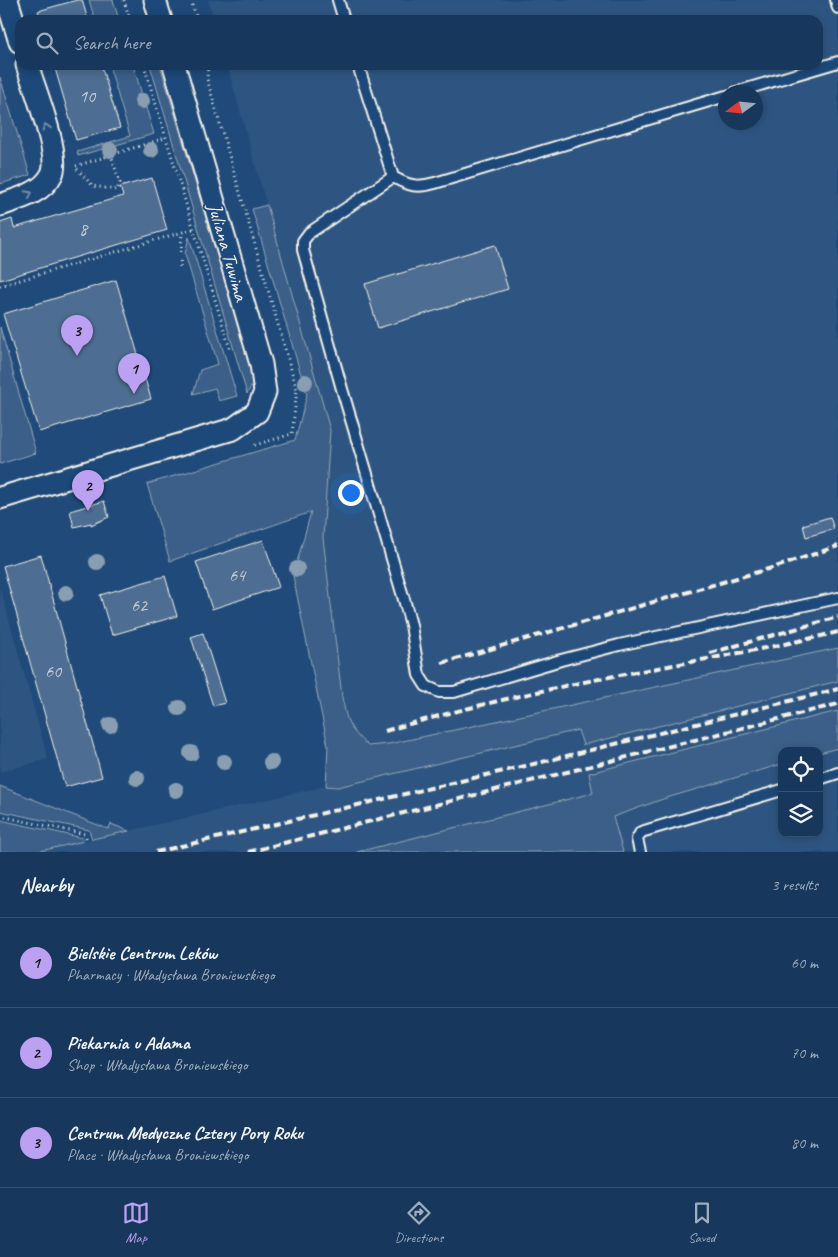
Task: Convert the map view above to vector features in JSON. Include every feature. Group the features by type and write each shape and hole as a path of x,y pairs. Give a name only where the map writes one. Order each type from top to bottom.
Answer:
{"street":[{"path":"7,0 15,26"},
{"path":"155,0 160,15"},
{"path":"0,205 39,189 52,174 54,166 53,146 29,70"},
{"name":"Juliana Tuwima","path":"0,498 233,429 257,412 265,392 260,364 175,70"}],"lane":[{"path":"338,0 342,15"},
{"path":"836,0 838,8"},
{"path":"823,66 838,62"},
{"path":"360,70 393,177 408,185 424,186 435,183 718,98"},
{"path":"760,85 811,70"},
{"path":"393,177 309,233 303,241 303,250 407,610 419,675 426,686 439,692 454,692 619,645 838,598"},
{"path":"823,778 838,773"},
{"path":"640,852 637,839 641,832 778,791"}],"path":[{"path":"124,0 128,15"},
{"path":"191,0 196,15"},
{"path":"146,70 232,357"},
{"path":"208,70 207,79 297,390 292,434 244,448"},
{"path":"52,174 166,138"},
{"path":"76,167 93,186 117,190 120,183 111,155"},
{"path":"0,286 193,229"},
{"path":"180,267 182,232"},
{"path":"0,816 85,834 87,840"}],"shaded area":[{"path":"89,0 113,0 118,15 94,15"},
{"path":"208,0 838,0 838,648 389,744 368,746 355,735 347,723 342,697 323,538 330,430 228,70 823,70 823,15 212,15"},
{"path":"110,70 135,70 154,134 78,156 77,152 130,136"},
{"path":"151,70 162,70 252,371 253,383 247,394"},
{"path":"0,77 30,175 0,184"},
{"path":"267,205 330,430 323,538 342,697 349,724 368,746 389,744 838,648 838,681 583,745 578,730 338,787 326,786 328,746 293,576 311,512 170,561 147,484 295,440 307,395 252,209"},
{"path":"189,237 237,396 219,401 215,388 193,394 200,370 218,364 185,254"},
{"path":"0,327 36,453 0,464"},
{"path":"0,587 48,759 0,772"},
{"path":"838,681 838,711 589,773 593,793 357,852 36,852 326,786 338,787 578,730 583,745"},
{"path":"838,711 838,748 823,752 823,747 778,747 778,765 663,799 613,817 623,852 357,852 593,793 589,773"},
{"path":"838,748 838,852 623,852 613,817 663,799 778,765 778,837 823,837 823,752"},
{"path":"0,786 108,829 111,824 129,831 92,839 89,830 0,811"},
{"path":"0,820 83,838 84,841 36,852 0,852"}],"building":[{"path":"82,0 86,15 39,15 38,11"},
{"path":"55,70 103,70 120,128 76,140"},
{"path":"152,178 167,230 0,280 0,223 12,219 14,228 123,196 120,187"},
{"path":"495,245 508,289 378,328 365,284"},
{"path":"116,280 151,399 39,432 3,314"},
{"path":"104,501 109,517 91,525 91,523 74,527 70,511"},
{"path":"830,517 834,529 806,537 803,525"},
{"path":"263,540 279,587 212,609 196,562"},
{"path":"41,555 102,777 65,787 3,566"},
{"path":"165,576 177,616 112,635 100,595"},
{"path":"203,633 225,703 213,706 191,637"}],"railway":[{"path":"442,663 782,565 838,546"},
{"path":"710,653 838,617"},
{"path":"385,731 509,698 623,674 766,648 838,632"},
{"path":"156,852 538,763 838,689"},
{"path":"248,852 838,704"}],"place":[{"name":"Centrum Medyczne Cztery Pory Roku","path":"77,356"},
{"name":"Bielskie Centrum Leków","path":"134,394"},
{"name":"Piekarnia u Adama","path":"88,511"}]}
